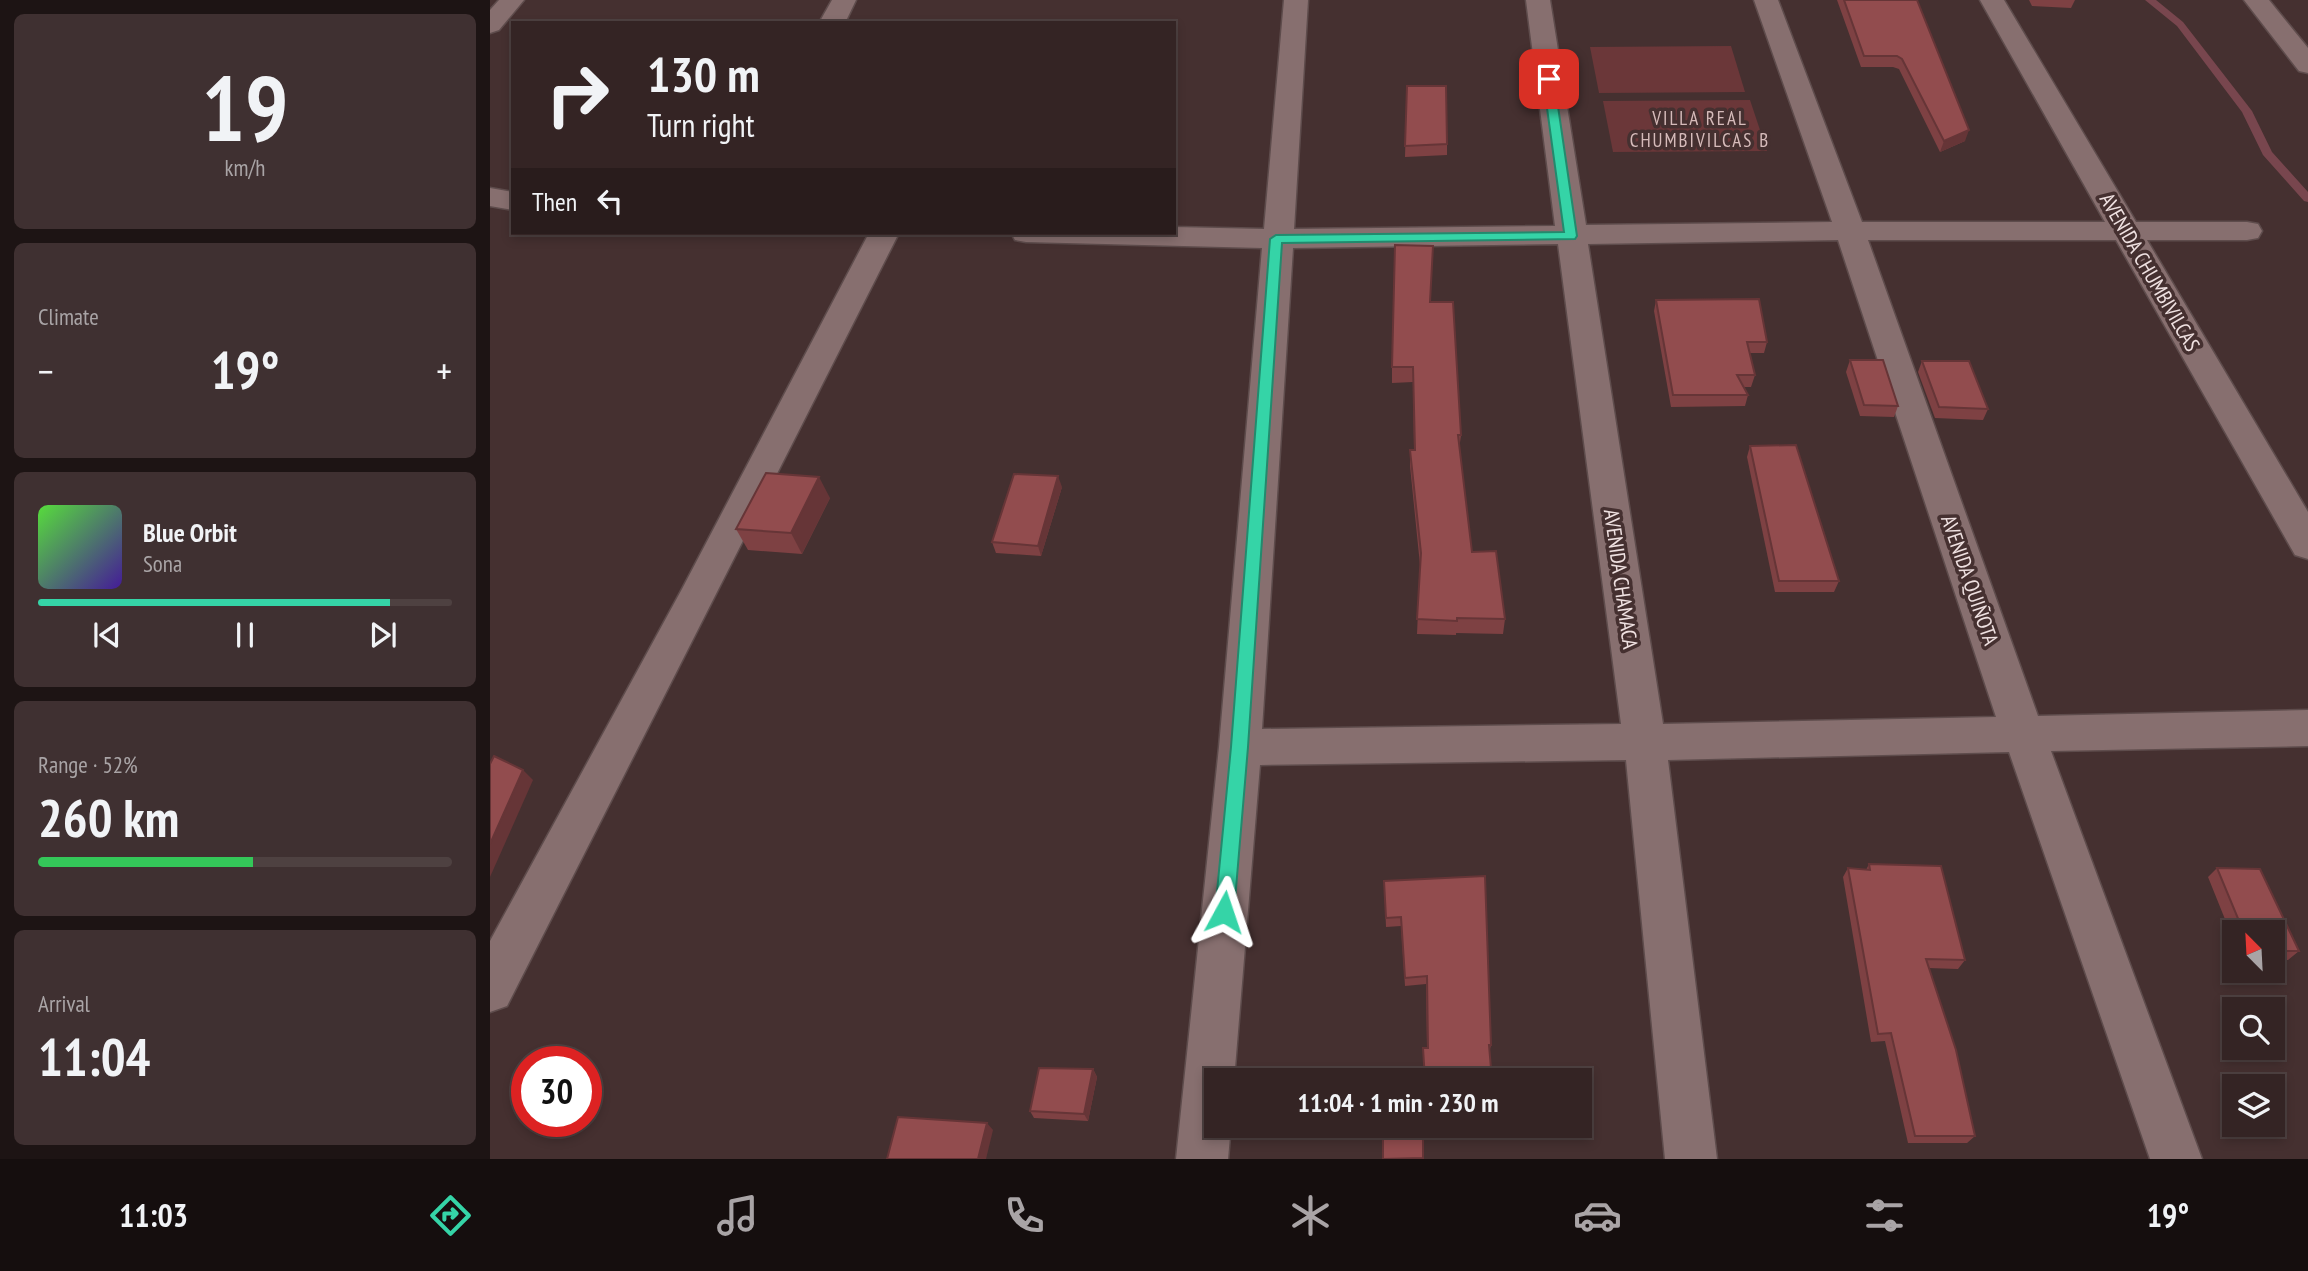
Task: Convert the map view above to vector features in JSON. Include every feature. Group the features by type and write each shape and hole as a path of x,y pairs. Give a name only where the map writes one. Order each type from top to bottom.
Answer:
{"street":[{"path":"490,25 512,0"},
{"path":"833,21 844,0"},
{"path":"1202,1159 1240,747 1296,0"},
{"name":"AVENIDA CHAMACA","path":"1538,0 1645,742 1691,1159"},
{"name":"AVENIDA QUIÑOTA","path":"1766,0 1850,231 2023,733 2176,1159"},
{"name":"AVENIDA CHUMBIVILCAS","path":"1992,0 2308,545"},
{"path":"2256,0 2308,65"},
{"path":"490,197 511,201"},
{"path":"1109,235 1276,239 1850,231 2247,231"},
{"path":"490,989 702,587 883,235"},
{"path":"1240,747 2308,729"}],"shaded area":[{"path":"1731,46 1745,92 1599,93 1590,47"},
{"path":"1750,100 1767,151 1613,152 1603,101"}],"building":[{"path":"1844,0 1917,0 1969,130 1944,141 1902,59 1897,56 1864,56"},
{"path":"1407,86 1446,86 1447,144 1405,146"},
{"path":"1395,245 1433,246 1430,302 1453,302 1461,435 1458,435 1472,552 1496,551 1505,619 1417,619 1421,553 1410,450 1415,450 1413,367 1392,367"},
{"path":"1759,299 1767,342 1747,342 1755,375 1737,375 1748,395 1673,395 1656,300"},
{"path":"1850,360 1883,360 1898,406 1864,405"},
{"path":"1922,361 1969,361 1988,409 1939,407"},
{"path":"1796,445 1839,581 1779,581 1750,446"},
{"path":"766,473 819,477 791,533 736,529"},
{"path":"1014,474 1058,476 1038,546 992,542"},
{"path":"494,756 523,770 490,844 490,764"},
{"path":"1869,864 1941,866 1965,960 1926,959 1956,1050 1975,1136 1915,1136 1891,1033 1878,1034 1848,868 1870,870"},
{"path":"2217,868 2260,869 2284,920 2239,920"},
{"path":"1485,876 1491,1068 1424,1068 1423,1048 1428,1048 1427,976 1405,978 1401,917 1386,918 1384,881"},
{"path":"2286,924 2299,951 2286,951"},
{"path":"1039,1068 1093,1069 1084,1114 1030,1111"},
{"path":"898,1117 987,1123 978,1159 887,1159"},
{"path":"1383,1138 1423,1138 1423,1158 1383,1159"}],"waterway":[{"path":"2150,0 2180,24 2247,111 2267,153 2308,199"}],"district":[{"name":"VILLA REAL CHUMBIVILCAS B","path":"1700,129"}],"route":[{"path":"1224,912 1240,747 1276,239 1570,236 1549,79"}]}
